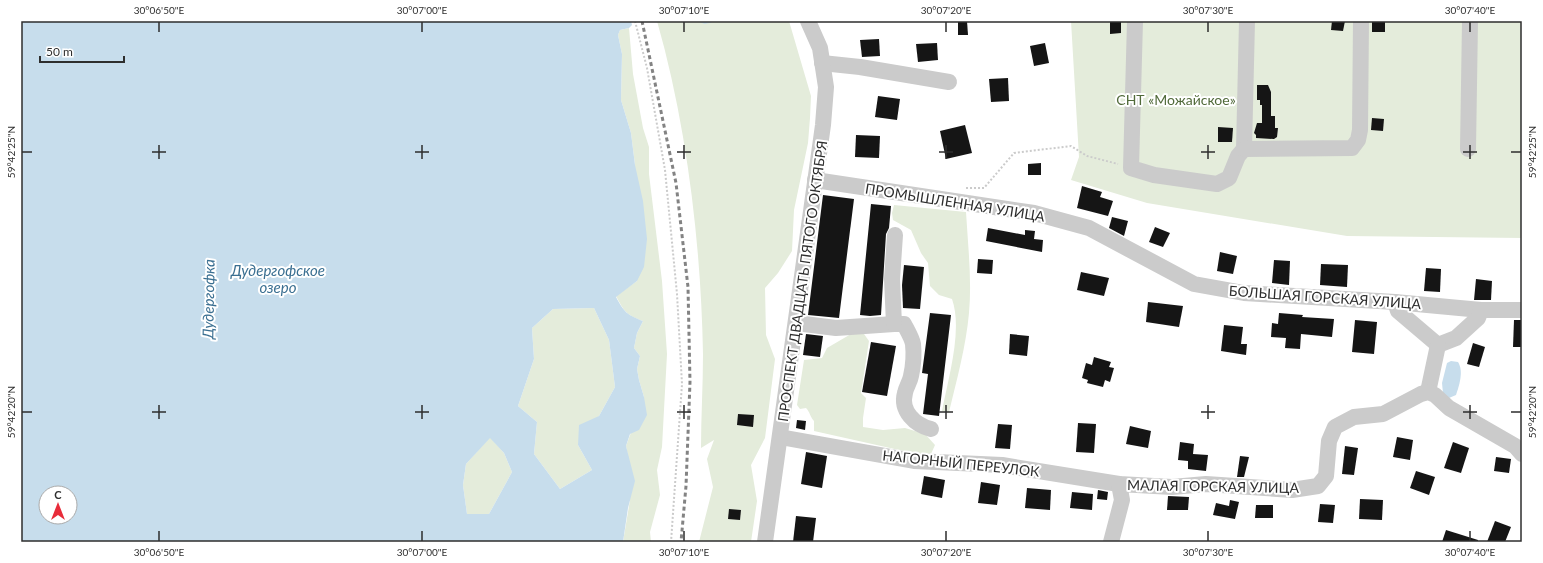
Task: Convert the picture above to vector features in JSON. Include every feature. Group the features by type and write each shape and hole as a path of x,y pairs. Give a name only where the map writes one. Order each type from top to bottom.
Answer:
{"street":[{"name":"ПРОСПЕКТ ДВАДЦАТЬ ПЯТОГО ОКТЯБРЯ","path":"765,542 823,125 826,87 820,48 808,21"},
{"path":"1135,21 1131,168 1154,175 1217,184 1229,178 1238,156 1244,149 1247,21"},
{"path":"1244,149 1352,148 1358,140 1360,130 1361,21"},
{"path":"1468,149 1470,21"},
{"path":"822,63 860,67 949,82"},
{"name":"ПРОМЫШЛЕННАЯ УЛИЦА","path":"815,180 1034,213 1089,228 1136,254"},
{"path":"894,324 892,279 895,235"},
{"name":"БОЛЬШАЯ ГОРСКАЯ УЛИЦА","path":"1136,254 1194,284 1244,293 1395,302 1481,310 1522,310"},
{"path":"1395,302 1398,311 1438,345"},
{"path":"1438,345 1456,338 1478,318 1481,310"},
{"path":"796,323 836,328 904,324 913,344 911,376 904,394 906,413 922,427 931,429"},
{"path":"1438,345 1428,392 1435,394 1449,408 1515,446 1522,454"},
{"name":"МАЛАЯ ГОРСКАЯ УЛИЦА","path":"1119,484 1172,487 1206,484 1292,490 1318,486 1326,476 1329,441 1335,427 1354,417 1383,414 1421,394 1428,392"},
{"name":"НАГОРНЫЙ ПЕРЕУЛОК","path":"780,437 914,461 1002,466 1119,484"},
{"path":"1111,542 1122,500 1119,484"}],"path":[{"path":"635,21 647,68 665,170 677,294 682,384 671,542"},
{"path":"964,188 984,188 1014,153 1071,146 1087,156 1131,168"}],"green space":[{"path":"657,21 789,21 811,96 808,143 794,210 792,251 778,273 765,288 766,335 775,359 765,438 751,465 757,501 751,542 699,542 713,487 707,459 714,440 701,448 703,354 702,313 695,228 677,102"},
{"name":"СНТ «Можайское»","path":"1071,21 1522,21 1522,238 1347,236 1147,203 1071,180 1079,157"},
{"path":"629,28 633,74 643,128 649,147 649,174 662,281 667,354 662,447 657,470 660,495 650,532 651,542 623,542 630,500 629,462 626,446 644,397 637,369 640,356 634,348 637,333 643,321 626,312 616,296 637,281 635,165 631,133 621,100 622,54 618,35 620,30"},
{"path":"894,205 966,212 970,276 968,325 949,412 942,411 951,370 955,340 955,311 952,299 939,295 930,286 928,263 921,253 911,230 893,220 892,213"},
{"path":"594,308 609,340 615,387 599,416 578,445 592,470 560,489 534,454 537,422 518,406 534,359 532,328 553,309"},
{"path":"851,334 864,334 869,341 861,393 866,398 863,427 883,430 905,428 925,434 935,445 931,454 908,452 814,431 814,421 806,408 800,409 797,405 804,360 822,358 827,348"},
{"path":"490,437 504,453 512,472 489,514 467,514 463,485 466,464"}],"water":[{"name":"Дудергофское озеро","path":"21,21 631,21 632,25 629,28 620,30 618,35 622,54 621,100 631,133 635,165 643,201 647,239 644,267 637,281 616,297 626,312 643,321 637,333 634,348 640,356 637,369 647,415 639,430 630,434 626,446 635,481 628,508 623,542 21,542","holes":["594,308 609,340 615,387 599,416 579,425 578,445 592,470 560,489 534,454 537,422 518,406 534,359 532,328 553,309","490,438 504,453 512,472 489,514 467,514 463,485 466,464"]},
{"path":"1451,361 1458,362 1461,374 1456,395 1449,398 1443,393 1442,383 1447,363"}],"building":[{"path":"958,21 967,21 968,35 958,35"},
{"path":"1110,21 1121,21 1121,33 1110,34"},
{"path":"1332,21 1345,21 1343,31 1331,30"},
{"path":"1385,21 1385,32 1372,32 1372,22"},
{"path":"879,39 880,56 862,57 860,40"},
{"path":"937,43 938,60 918,62 916,44"},
{"path":"1045,43 1049,63 1034,66 1030,46"},
{"path":"1008,78 1009,101 991,102 989,79"},
{"path":"1257,85 1268,85 1271,92 1271,116 1275,116 1275,128 1278,128 1277,137 1274,139 1256,138 1254,133 1257,123 1262,123 1262,105 1260,105 1260,100 1257,100"},
{"path":"878,96 900,99 897,120 875,117"},
{"path":"1372,118 1384,119 1383,131 1371,130"},
{"path":"965,125 972,153 946,159 940,131"},
{"path":"1218,127 1233,128 1232,142 1218,142"},
{"path":"856,135 880,136 879,158 855,157"},
{"path":"1041,163 1041,175 1028,175 1028,164"},
{"path":"1082,186 1102,192 1100,197 1113,201 1108,216 1077,208"},
{"path":"823,195 854,199 839,318 808,315"},
{"path":"871,204 891,206 889,228 886,234 881,315 870,316 860,315"},
{"path":"1112,217 1128,221 1124,236 1109,228"},
{"path":"1155,227 1170,233 1163,247 1149,242"},
{"path":"988,228 1025,235 1025,230 1035,231 1034,239 1043,240 1042,252 986,241"},
{"path":"1220,252 1237,256 1233,274 1217,271"},
{"path":"978,259 993,260 992,274 977,273"},
{"path":"1274,260 1290,261 1289,285 1272,283"},
{"path":"1321,264 1348,265 1347,287 1320,285"},
{"path":"904,265 924,267 920,309 903,308 902,285"},
{"path":"1426,268 1441,269 1440,292 1424,291"},
{"path":"1081,272 1109,278 1104,296 1077,290"},
{"path":"1476,279 1492,281 1491,300 1474,300"},
{"path":"1148,302 1183,306 1179,327 1146,322"},
{"path":"930,313 951,315 939,416 923,414 928,374 922,373"},
{"path":"1279,313 1303,315 1302,317 1334,319 1332,337 1301,334 1300,349 1285,348 1286,338 1271,337 1272,323 1278,324"},
{"path":"1355,320 1377,322 1374,354 1352,352"},
{"path":"1514,320 1522,320 1522,347 1513,347"},
{"path":"1224,325 1243,327 1241,344 1247,344 1246,355 1221,351"},
{"path":"806,334 823,336 820,357 803,355"},
{"path":"1010,334 1029,336 1027,356 1009,354"},
{"path":"871,342 896,346 887,396 862,392"},
{"path":"1473,343 1485,347 1479,367 1467,364"},
{"path":"1094,357 1111,362 1109,367 1114,368 1110,382 1105,380 1103,387 1087,383 1088,380 1082,378 1086,363 1092,365"},
{"path":"738,414 754,415 753,427 737,425"},
{"path":"797,420 806,421 805,430 796,428"},
{"path":"1078,423 1096,424 1094,453 1076,452"},
{"path":"998,424 1012,425 1010,449 995,448"},
{"path":"1130,426 1151,431 1148,448 1126,444"},
{"path":"1397,437 1413,440 1410,460 1393,457"},
{"path":"1180,442 1194,444 1193,454 1208,455 1206,471 1188,469 1188,461 1178,460"},
{"path":"1453,442 1469,448 1461,473 1444,468"},
{"path":"1345,446 1358,448 1354,475 1342,474"},
{"path":"806,452 827,456 822,488 801,484"},
{"path":"1240,456 1249,457 1244,477 1237,477"},
{"path":"1496,457 1511,459 1509,473 1494,471"},
{"path":"1416,471 1435,477 1429,495 1410,488"},
{"path":"924,476 945,480 942,498 921,494"},
{"path":"981,482 1000,485 997,505 978,503"},
{"path":"1027,488 1051,490 1050,510 1025,508"},
{"path":"1098,490 1108,492 1107,500 1097,499"},
{"path":"1072,492 1093,494 1092,510 1070,508"},
{"path":"1168,496 1189,497 1188,510 1167,510"},
{"path":"1360,499 1383,500 1382,520 1359,519"},
{"path":"1230,500 1239,502 1235,519 1213,515 1216,503 1229,506"},
{"path":"1320,504 1335,505 1333,523 1318,522"},
{"path":"1256,505 1273,505 1273,518 1255,518"},
{"path":"729,509 741,510 740,520 728,519"},
{"path":"796,516 816,518 813,542 793,542"},
{"path":"1495,521 1511,527 1505,542 1487,542"},
{"path":"1446,530 1478,540 1478,542 1442,542"}],"waterway":[{"path":"702,21 710,21"}],"railway":[{"path":"642,21 676,183 688,287 690,382 686,486 681,542"}],"water label":[{"name":"Дудергофка","path":"208,299"}]}
